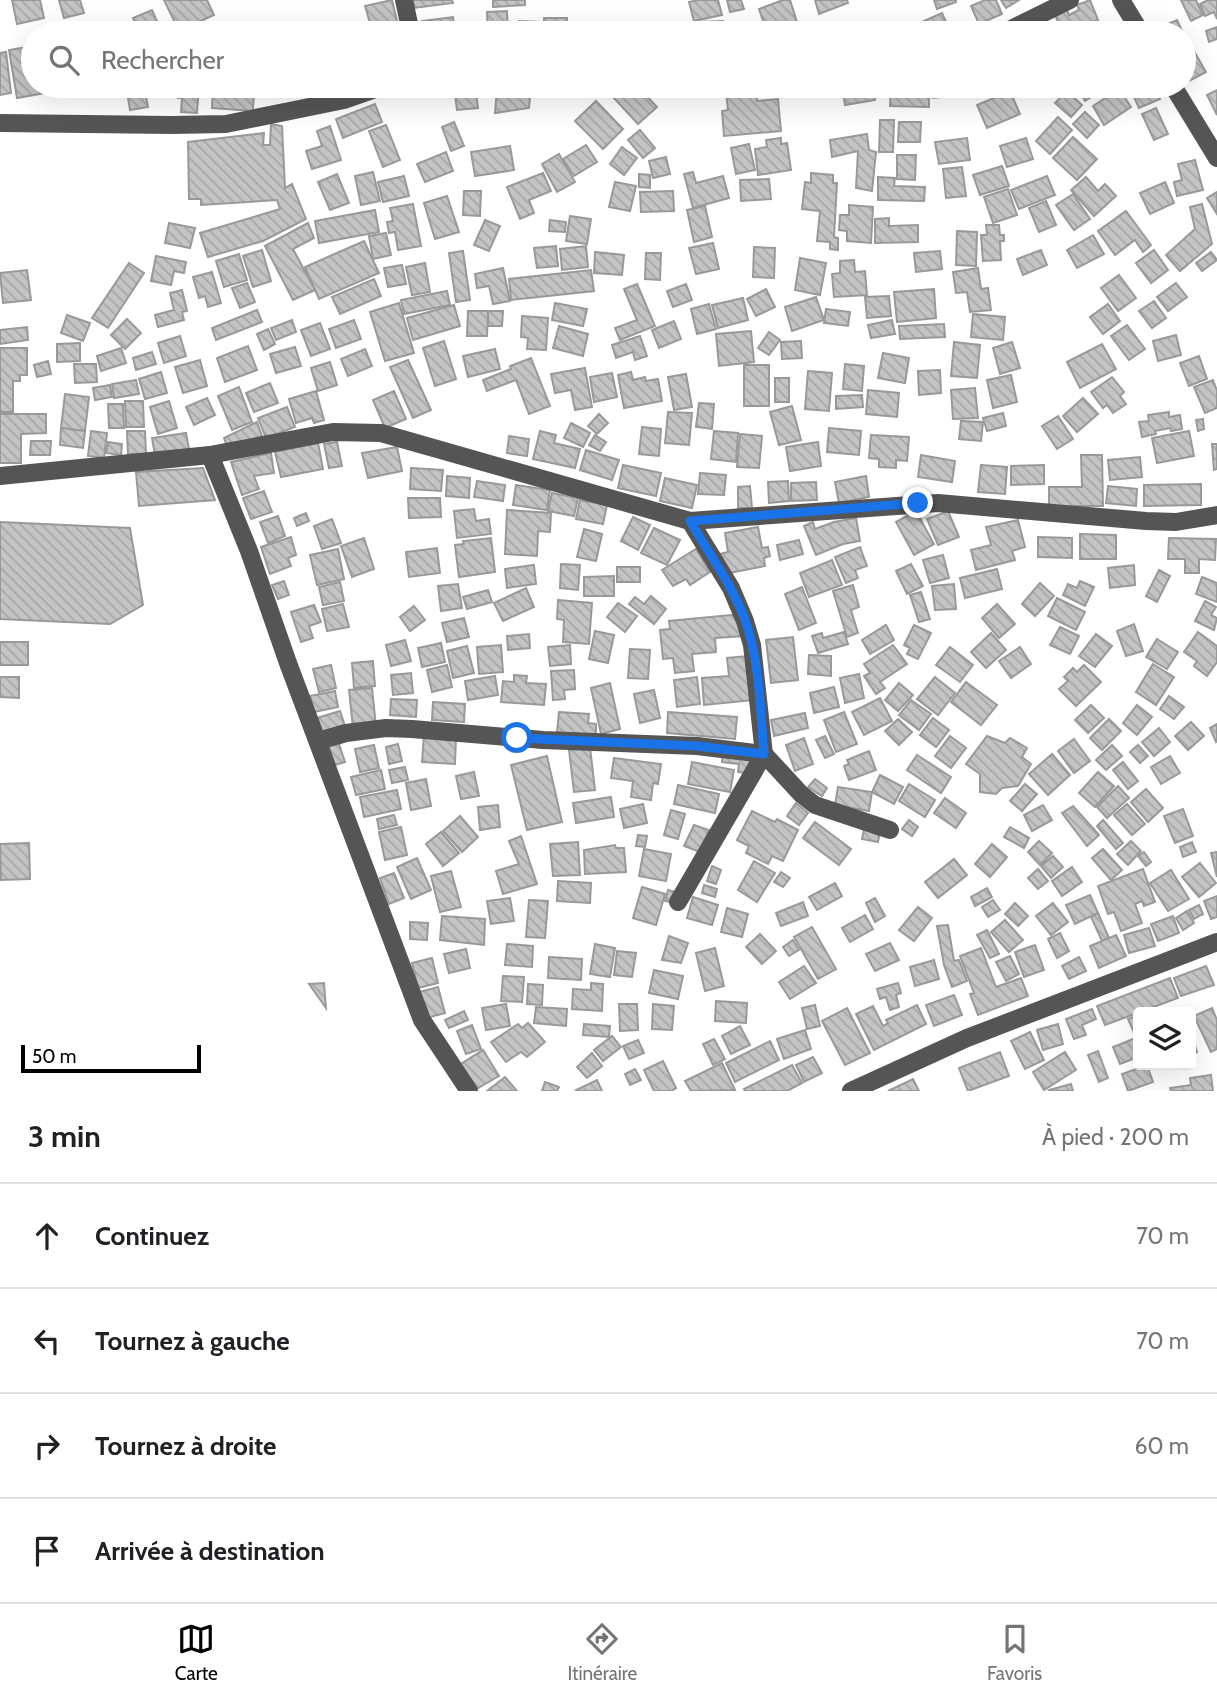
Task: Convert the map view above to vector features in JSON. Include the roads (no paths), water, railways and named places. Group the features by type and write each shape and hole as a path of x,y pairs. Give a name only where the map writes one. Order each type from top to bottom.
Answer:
{"street":[{"path":"404,0 408,21"},
{"path":"1027,21 1070,0"},
{"path":"1121,0 1134,21"},
{"path":"0,123 226,124 350,98"},
{"path":"1180,98 1217,159"},
{"path":"0,476 210,455 333,432 381,433 690,521 938,503 1156,522 1176,522 1217,515"},
{"path":"210,455 249,551 422,1020 469,1091"},
{"path":"678,902 764,754 752,645 745,621 731,589 690,521"},
{"path":"318,741 359,731 386,728 543,740 697,746 764,754 801,794 815,805 890,830"},
{"path":"851,1091 967,1038 1217,942"}]}
